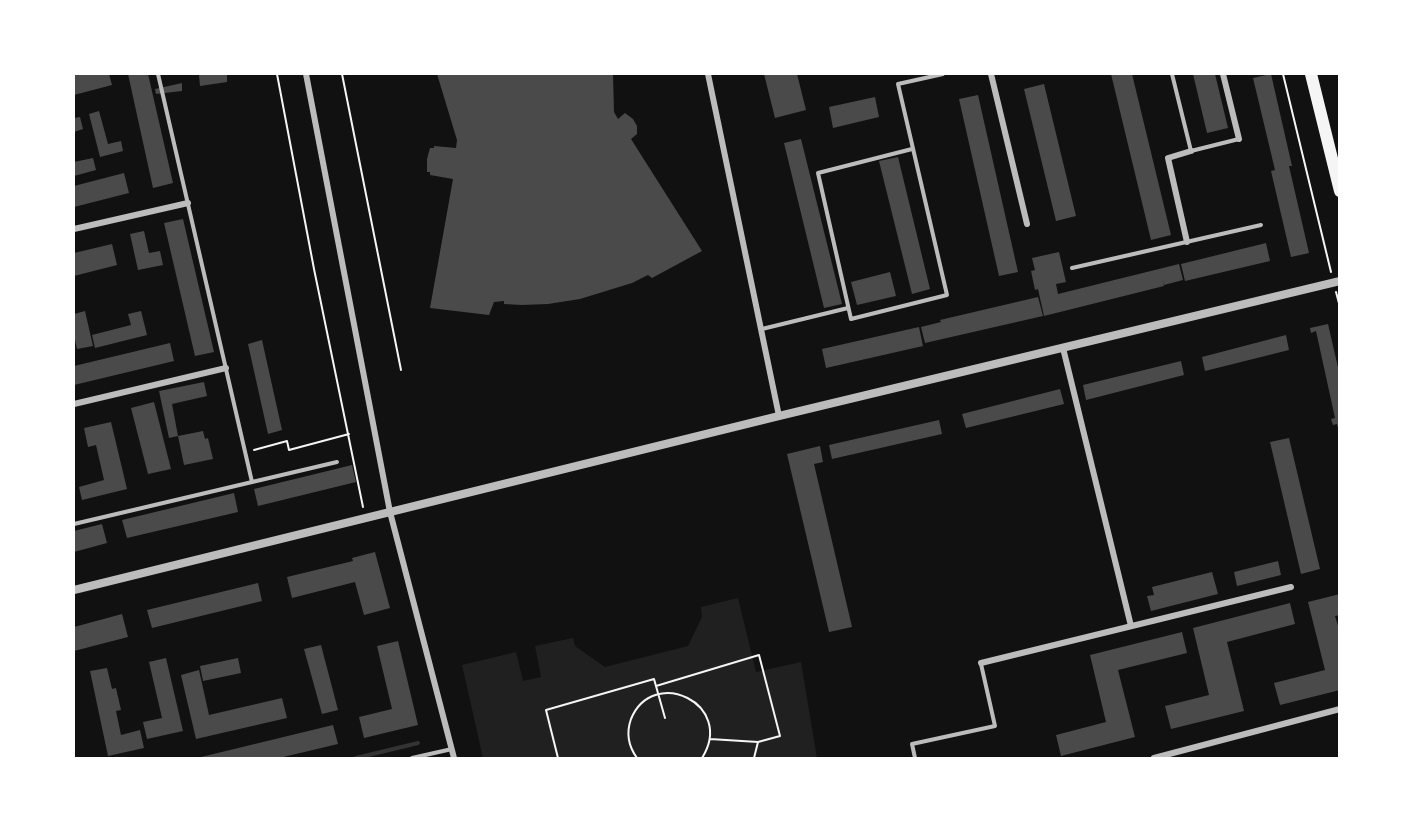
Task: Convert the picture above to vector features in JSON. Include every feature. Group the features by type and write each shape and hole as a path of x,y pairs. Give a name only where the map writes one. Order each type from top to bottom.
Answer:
{"highway":[{"path":"1311,74 1340,191"}],"street":[{"path":"306,74 390,512 454,759"},
{"path":"708,74 779,416"},
{"path":"991,74 1027,224"},
{"path":"1223,74 1239,139"},
{"path":"1187,242 1168,158 1191,151"},
{"path":"74,229 188,203"},
{"path":"74,590 779,416 1337,282"},
{"path":"1064,348 1131,626"},
{"path":"74,404 226,368"},
{"path":"981,663 1291,587"},
{"path":"1154,759 1340,709"}],"lane":[{"path":"158,74 252,482"},
{"path":"912,149 818,173 851,319 947,295 898,84 943,74"},
{"path":"1172,74 1191,151 1239,139"},
{"path":"1072,268 1261,225"},
{"path":"762,329 849,308"},
{"path":"74,524 337,462"},
{"path":"915,759 912,744 995,726 981,663"},
{"path":"412,759 452,749"}],"path":[{"path":"277,74 365,519"},
{"path":"342,74 401,370"},
{"path":"1283,74 1337,282 1340,307"},
{"path":"245,452 286,441 289,450 349,434"},
{"path":"656,686 759,655 780,736 758,742 710,739"},
{"path":"558,759 546,710 654,679 665,718"},
{"path":"637,759 629,741 630,723 637,708 658,694 675,693 684,695 698,704 708,718 710,739 702,759"},
{"path":"754,759 758,742"}],"shaded area":[{"path":"738,598 756,672 801,662 817,758 483,758 462,665 516,652 523,681 541,677 535,646 573,638 575,646 605,667 688,646 702,617 701,607"}],"building":[{"path":"74,74 109,74 112,85 74,95"},
{"path":"128,74 148,74 173,183 153,188"},
{"path":"227,74 227,82 200,86 199,75"},
{"path":"437,74 613,74 614,112 618,119 625,113 633,119 637,126 637,134 631,139 702,251 652,278 648,275 632,283 580,299 522,305 504,304 504,301 494,302 489,315 430,308 453,179 430,175 430,172 427,172 427,159 430,148 434,146 456,148 457,140"},
{"path":"764,74 797,74 806,110 775,118"},
{"path":"1111,74 1132,74 1171,235 1151,240"},
{"path":"1193,74 1215,74 1228,128 1207,133"},
{"path":"1271,74 1309,253 1291,257 1271,171 1275,170 1253,78"},
{"path":"182,83 182,91 156,94 155,89"},
{"path":"1044,84 1076,216 1056,221 1024,89"},
{"path":"978,95 1018,272 999,276 959,99"},
{"path":"875,97 879,117 833,128 829,107"},
{"path":"99,111 108,144 121,141 123,151 100,157 89,114"},
{"path":"80,117 83,129 74,132 74,118"},
{"path":"801,139 842,304 824,308 784,143"},
{"path":"898,157 930,289 912,294 879,161"},
{"path":"93,158 96,170 74,176 74,162"},
{"path":"124,173 129,193 74,207 74,186"},
{"path":"183,219 214,352 195,356 164,223"},
{"path":"144,231 149,253 160,251 163,265 138,270 130,234"},
{"path":"1266,243 1270,261 1185,281 1181,264"},
{"path":"112,244 117,265 74,276 74,253"},
{"path":"1059,252 1066,282 1056,284 1058,294 1179,264 1183,280 1164,285 1162,279 1164,286 1044,316 1031,271 1035,270 1032,258"},
{"path":"890,272 896,296 857,305 851,282"},
{"path":"1038,297 1043,316 925,343 921,327 941,322 940,320"},
{"path":"85,311 93,346 77,349 74,314"},
{"path":"141,311 147,335 95,348 92,335 131,325 128,314"},
{"path":"1328,324 1340,376 1339,432 1337,424 1333,425 1331,419 1335,418 1316,331 1311,333 1310,328"},
{"path":"919,327 923,346 826,368 822,349"},
{"path":"1286,335 1289,350 1205,371 1202,357"},
{"path":"262,340 282,430 268,434 248,344"},
{"path":"170,343 174,361 74,385 74,366"},
{"path":"1181,361 1184,375 1086,400 1083,385"},
{"path":"204,382 207,396 172,404 178,436 169,438 159,391"},
{"path":"1060,389 1064,404 966,428 962,414"},
{"path":"154,402 171,469 148,474 131,408"},
{"path":"939,420 942,434 832,459 829,445"},
{"path":"111,422 127,489 82,500 79,487 104,480 96,445 88,447 84,428"},
{"path":"203,431 205,439 208,438 213,459 184,465 178,436"},
{"path":"1289,438 1320,569 1301,574 1270,442"},
{"path":"820,446 823,462 814,464 852,627 829,632 787,454"},
{"path":"352,465 356,482 258,506 254,489"},
{"path":"234,493 238,512 127,538 122,520"},
{"path":"102,524 107,543 74,552 74,531"},
{"path":"375,552 390,608 364,615 355,582 292,598 287,577 353,561 352,558"},
{"path":"1278,561 1281,575 1237,586 1234,572"},
{"path":"1212,572 1218,594 1151,611 1147,596 1154,595 1152,587"},
{"path":"258,583 262,601 152,628 147,610"},
{"path":"1340,594 1340,615 1335,616 1340,632 1340,690 1280,705 1274,683 1325,670 1308,602"},
{"path":"1290,603 1295,624 1227,642 1244,711 1171,729 1165,706 1209,695 1193,628"},
{"path":"122,614 128,637 74,651 74,627"},
{"path":"1182,632 1187,653 1118,670 1135,737 1061,756 1056,735 1106,722 1090,655"},
{"path":"398,641 418,725 364,738 359,717 392,709 377,646"},
{"path":"321,645 338,710 322,714 304,649"},
{"path":"166,658 183,731 147,739 143,722 162,718 149,662"},
{"path":"238,658 241,673 203,681 200,666"},
{"path":"107,668 112,689 116,688 121,710 116,711 121,735 140,730 144,748 108,756 90,671"},
{"path":"199,670 209,715 282,698 287,718 196,739 181,675"},
{"path":"333,725 338,744 279,758 197,758"}],"waterway":[{"path":"356,758 418,743"}]}
